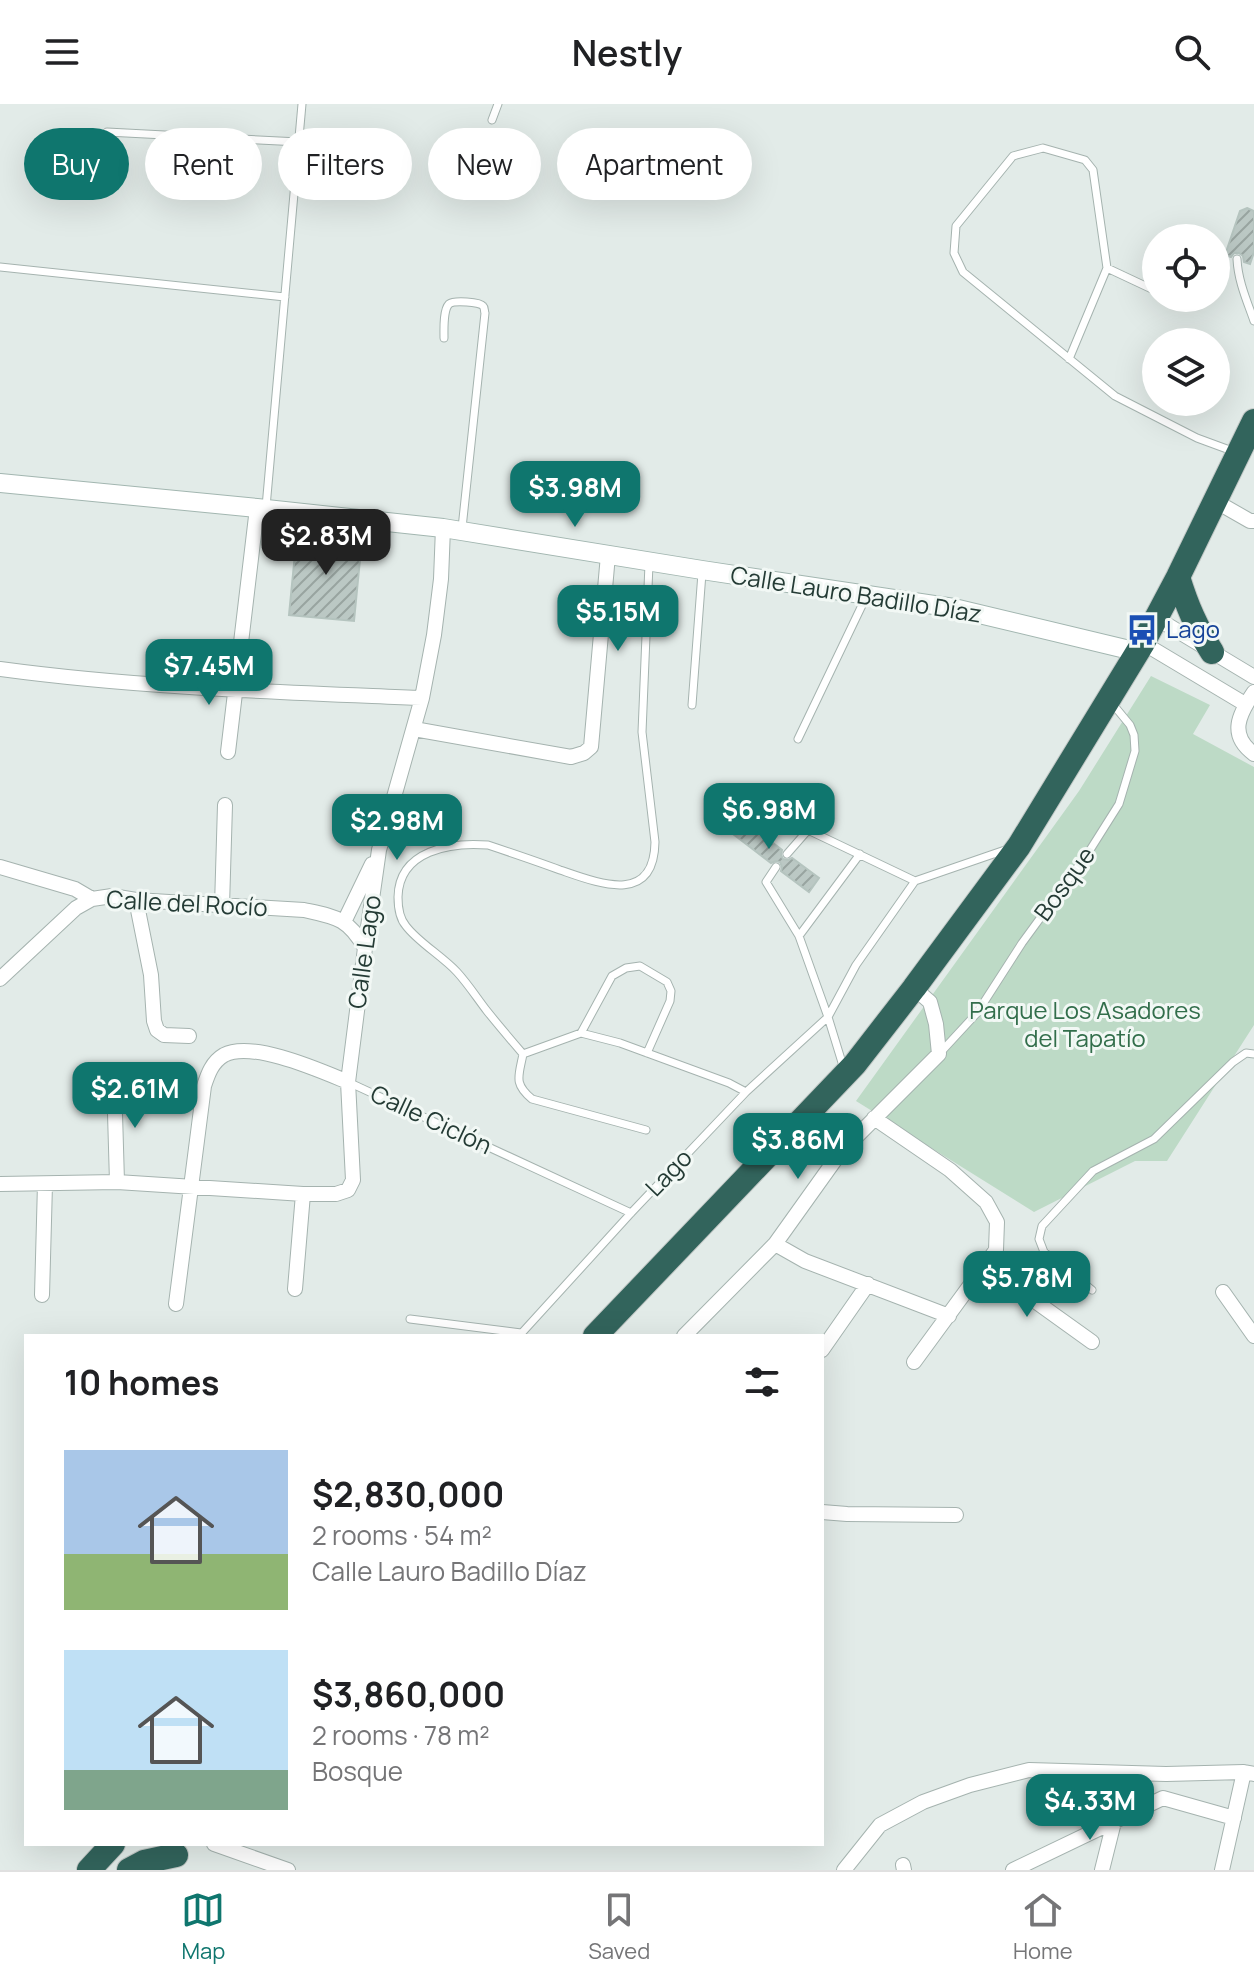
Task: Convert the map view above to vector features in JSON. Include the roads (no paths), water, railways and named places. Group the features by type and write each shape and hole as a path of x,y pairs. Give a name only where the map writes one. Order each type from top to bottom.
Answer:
{"highway":[{"path":"597,1334 845,1074 914,988 1019,846 1140,648 1254,421"},
{"path":"1178,577 1197,629 1212,652"},
{"path":"89,1870 111,1846"}],"street":[{"name":"Calle Lauro Badillo Díaz","path":"0,483 443,528 954,608 1140,648"},
{"path":"1215,501 1254,521"},
{"path":"228,752 261,508"},
{"name":"Calle Lago","path":"303,1194 336,1194 348,1190 353,1180 348,1082 365,948 379,850 422,698 434,635 443,528"},
{"path":"414,729 571,757 591,747 608,555"},
{"path":"1156,618 1254,677"},
{"path":"1140,648 1250,698 1238,723 1238,732 1242,743 1254,754"},
{"path":"0,669 60,677 422,698"},
{"path":"222,906 225,805"},
{"path":"365,948 356,932 344,922 379,850"},
{"name":"Calle del Rocío","path":"0,867 75,889 92,899 112,896 304,910 344,922"},
{"path":"0,979 76,908 92,899"},
{"path":"136,900 151,975 157,1030 164,1035 189,1036"},
{"path":"914,988 930,1002 939,1054"},
{"name":"Calle Ciclón","path":"191,1187 204,1086 209,1070 225,1055 249,1052 297,1061 348,1082"},
{"name":"Bosque","path":"686,1334 775,1244 840,1153 939,1054"},
{"path":"114,1079 117,1182"},
{"path":"874,1118 950,1170 986,1202 997,1222 996,1250 914,1362"},
{"path":"0,1184 117,1182 303,1194 295,1289"},
{"path":"42,1295 45,1184"},
{"path":"176,1304 191,1187"},
{"path":"775,1244 805,1261 949,1316"},
{"path":"986,1266 1092,1342"},
{"path":"824,1347 868,1284"},
{"path":"1223,1292 1254,1336"},
{"path":"824,1512 956,1515"},
{"path":"844,1870 880,1825 923,1802 970,1785 1029,1770 1249,1773 1222,1870"},
{"path":"1163,1798 1166,1774"},
{"path":"1013,1870 1163,1798 1234,1818"},
{"path":"1102,1870 1114,1822"},
{"path":"220,1846 288,1870"}],"lane":[{"path":"300,128 302,104"},
{"path":"492,120 498,104"},
{"path":"129,133 278,141"},
{"path":"1069,359 1107,268 1093,170 1085,160 1043,148 1013,156 956,226 954,253 963,272 1069,359 1115,396 1197,438 1237,453"},
{"path":"261,508 294,200"},
{"path":"1237,259 1241,286 1254,321"},
{"path":"0,267 285,297"},
{"path":"1107,268 1142,284"},
{"path":"444,338 449,304 480,303 483,306 485,313 462,531"},
{"path":"523,1054 454,969 406,926 400,915 399,884 407,867 431,852 469,843 488,845 612,886 623,886 644,877 655,856 642,732 649,561"},
{"path":"692,705 702,570"},
{"path":"798,739 867,595"},
{"name":"Bosque","path":"939,1054 977,1013 1119,804 1135,751 1134,735 1130,725 1109,700"},
{"path":"787,854 808,830 915,881 1019,846"},
{"path":"799,936 860,854"},
{"path":"776,867 766,882 799,936 845,1074"},
{"name":"Lago","path":"521,1334 746,1092 828,1017 856,965 915,881"},
{"path":"581,1033 612,976 626,968 640,966 667,982 671,991 670,1001 647,1053"},
{"path":"523,1054 581,1033 620,1043 746,1092"},
{"path":"1092,1290 1044,1252 1039,1239 1042,1226 1093,1171 1154,1139 1233,1062 1246,1053 1254,1054"},
{"path":"523,1054 518,1078 521,1090 532,1099 646,1130"},
{"name":"Calle Ciclón","path":"348,1082 631,1213"},
{"path":"410,1319 513,1334"}],"place":[{"name":"Lago","path":"1142,630"}],"park label":[{"name":"Parque Los Asadores del Tapatío","path":"1085,1025"}]}
